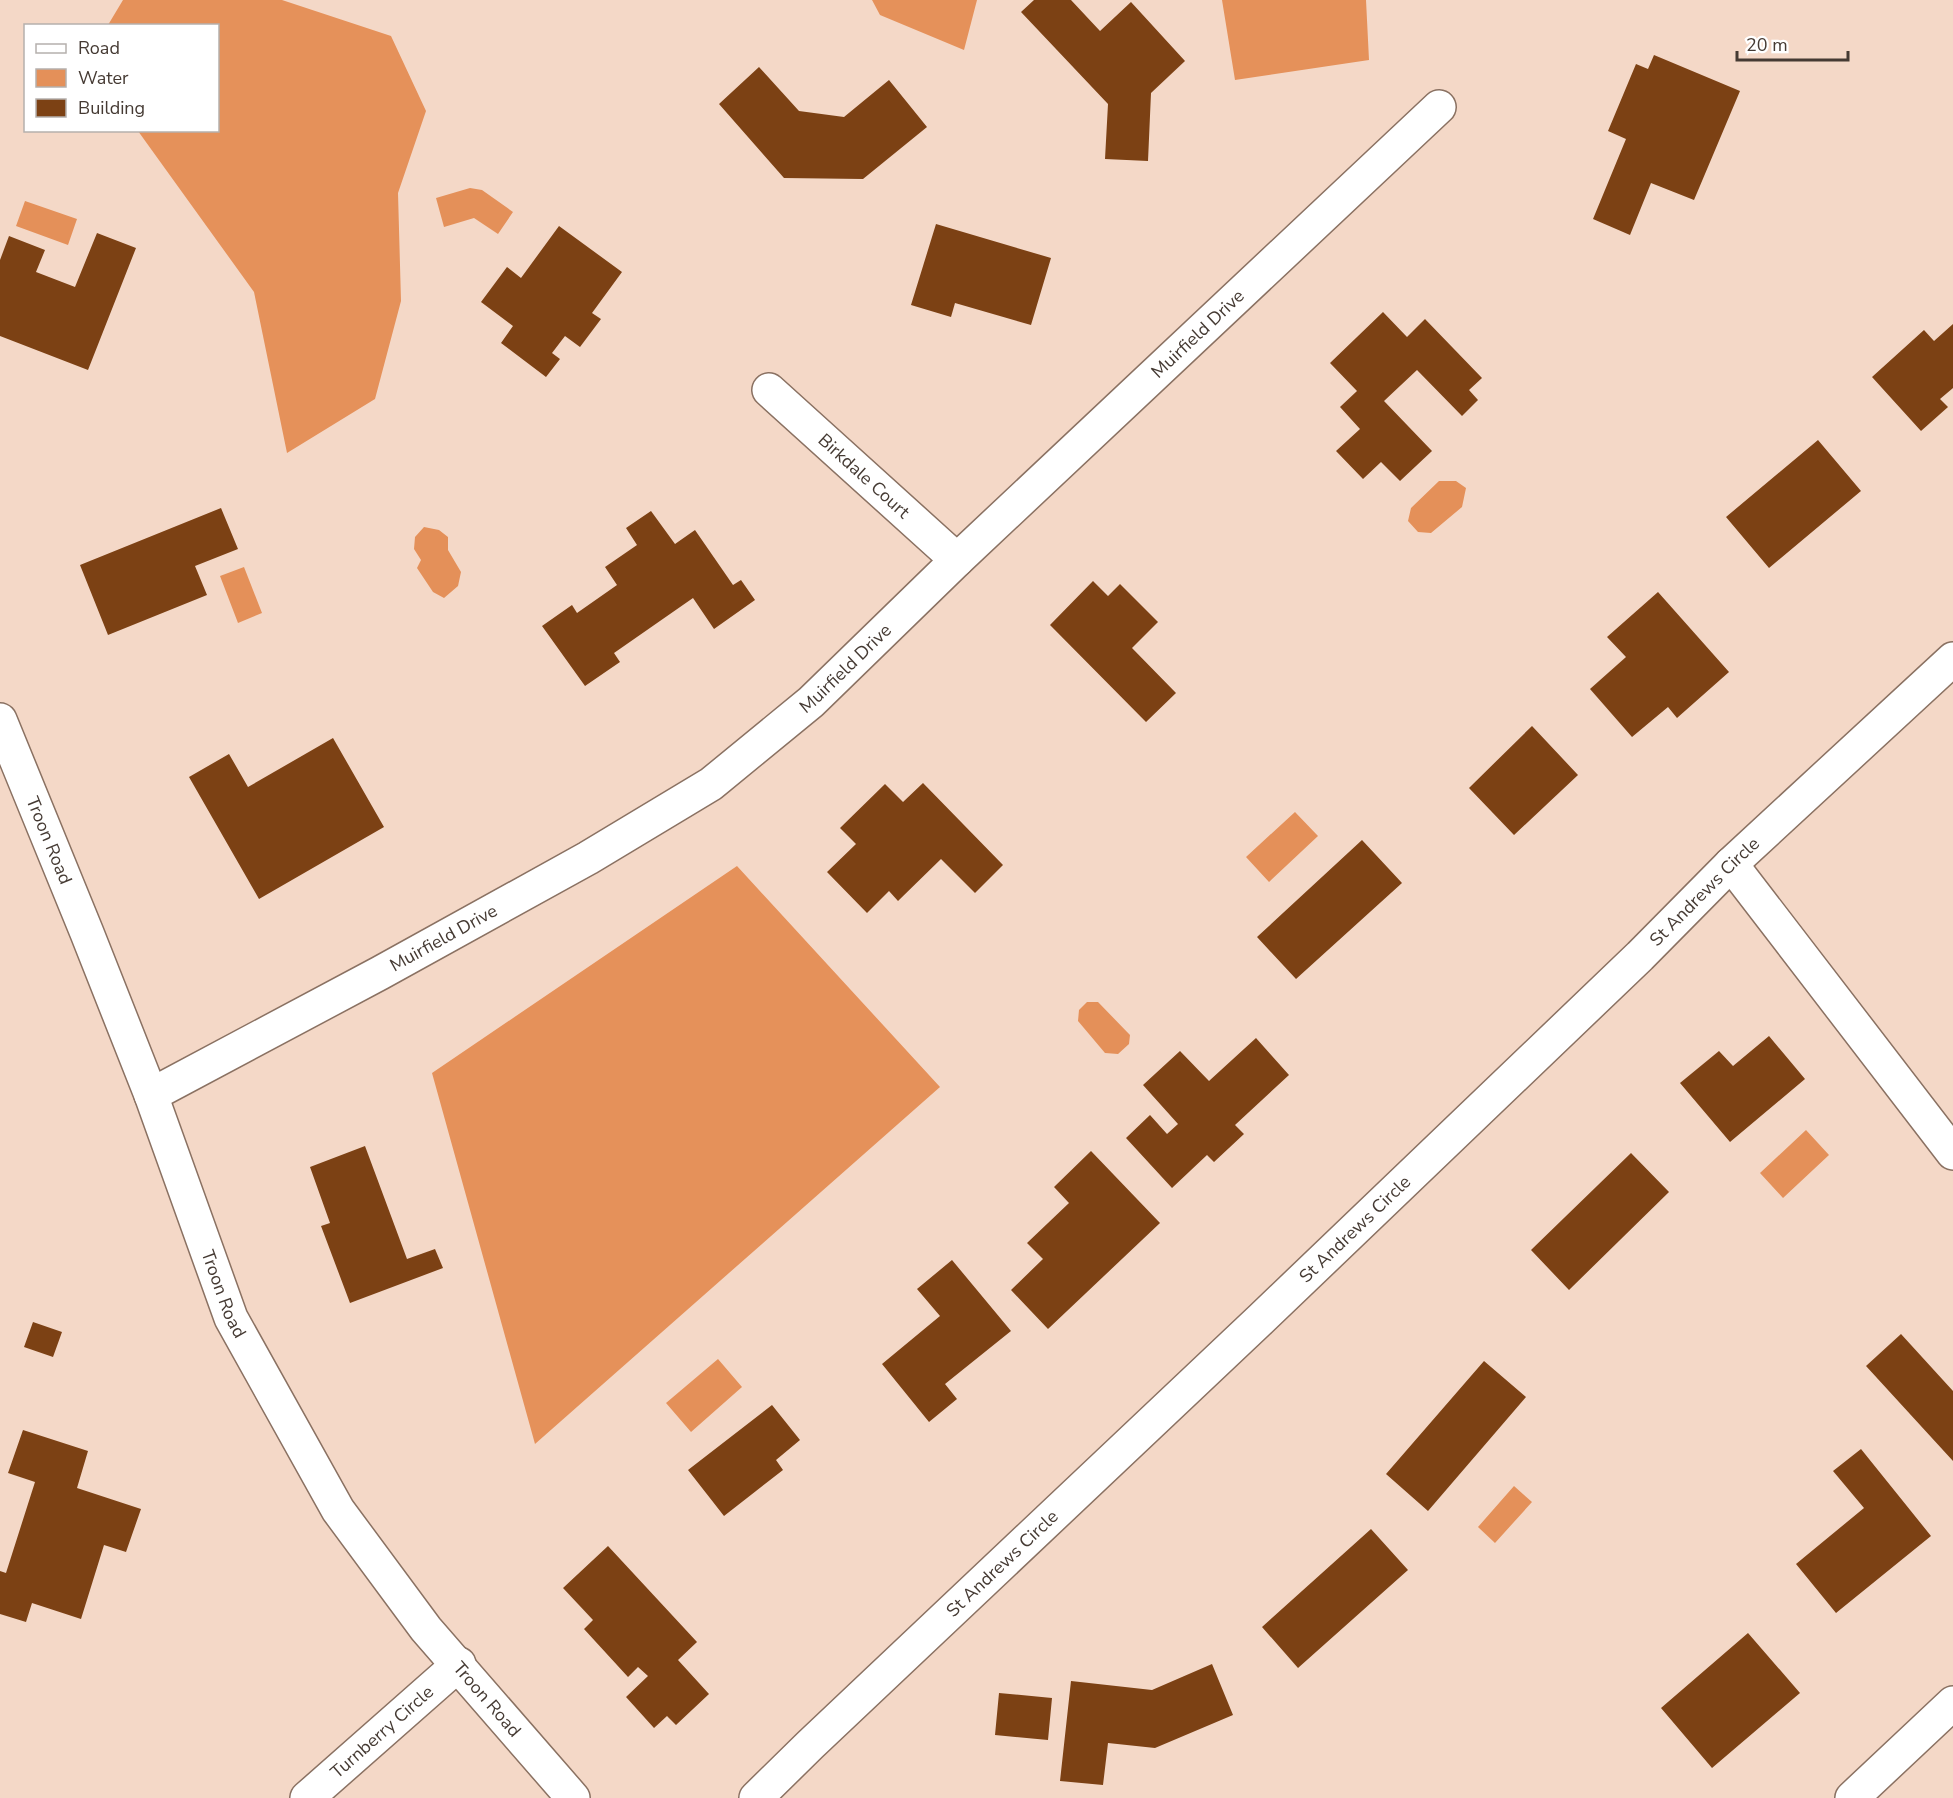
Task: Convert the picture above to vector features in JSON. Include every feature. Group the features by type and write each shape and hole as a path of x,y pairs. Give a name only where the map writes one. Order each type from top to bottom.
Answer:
{"street":[{"name":"Muirfield Drive","path":"151,1095 380,973 588,858 711,784 811,702 957,560 1439,107"},
{"name":"Birkdale Court","path":"769,390 957,560"},
{"name":"St Andrews Circle","path":"756,1798 1557,1036 1731,864 1953,659"},
{"name":"Troon Road","path":"0,720 151,1095 231,1317 338,1510 426,1629 459,1664 573,1798"},
{"path":"1731,864 1953,1153"},
{"name":"Turnberry Circle","path":"307,1798 459,1664"},
{"path":"1852,1798 1953,1703"}],"shaded area":[{"path":"123,0 282,0 391,36 426,111 398,193 401,301 375,399 287,453 254,292 139,132 219,132 219,24 109,24"},
{"path":"872,0 977,0 964,50 880,15"},
{"path":"1222,0 1366,0 1369,60 1235,80"},
{"path":"737,866 940,1087 535,1444 432,1073"}],"water":[{"path":"470,188 482,190 513,212 498,234 474,218 444,227 436,198"},
{"path":"25,201 77,219 68,245 16,226"},
{"path":"1439,481 1456,481 1466,488 1462,507 1431,533 1418,532 1408,521 1411,508"},
{"path":"424,527 439,530 448,537 448,550 461,572 458,586 444,598 433,592 417,568 421,560 414,549 415,537"},
{"path":"244,567 262,613 238,623 220,576"},
{"path":"1295,812 1318,836 1269,882 1246,857"},
{"path":"1087,1002 1098,1002 1130,1035 1129,1044 1118,1054 1105,1053 1078,1021 1079,1010"},
{"path":"1806,1130 1829,1155 1783,1198 1760,1173"},
{"path":"718,1359 742,1387 691,1432 666,1403"},
{"path":"1514,1486 1532,1502 1495,1543 1478,1527"}],"building":[{"path":"1034,0 1071,0 1100,31 1131,2 1185,61 1151,93 1148,161 1105,159 1108,104 1021,12"},
{"path":"1654,55 1740,91 1694,200 1651,183 1630,235 1593,219 1626,139 1608,131 1636,64 1648,69"},
{"path":"759,67 799,111 844,117 889,80 927,127 863,179 784,178 719,104"},
{"path":"936,224 1051,258 1031,325 955,303 951,317 911,305"},
{"path":"559,226 622,272 592,313 601,319 580,347 565,336 552,353 560,359 546,377 501,343 513,326 481,302 507,267 521,278"},
{"path":"97,233 136,248 88,370 0,336 0,260 9,236 45,250 36,272 75,287"},
{"path":"1383,312 1407,337 1425,319 1482,378 1469,390 1478,400 1462,416 1417,370 1384,401 1432,451 1400,481 1381,462 1363,479 1336,451 1360,429 1340,407 1357,391 1330,363"},
{"path":"1953,324 1953,388 1940,399 1948,407 1921,431 1872,377 1924,330 1934,341"},
{"path":"1818,440 1861,491 1769,568 1726,517"},
{"path":"221,508 238,549 195,566 207,595 108,635 80,565"},
{"path":"651,511 675,544 695,530 733,585 741,580 755,600 714,629 693,598 614,653 620,662 585,686 542,626 572,605 577,613 617,585 605,567 637,545 626,528"},
{"path":"1093,581 1108,596 1120,584 1158,622 1132,648 1176,693 1146,722 1050,625"},
{"path":"1658,592 1729,672 1677,718 1668,707 1632,737 1590,689 1626,657 1607,637"},
{"path":"1532,726 1578,775 1514,835 1469,788"},
{"path":"333,738 384,827 259,899 189,777 229,754 248,787"},
{"path":"923,783 1003,865 975,893 941,859 898,901 889,891 867,913 827,872 856,844 840,828 885,784 903,802"},
{"path":"1362,840 1402,883 1296,979 1257,937"},
{"path":"1769,1036 1805,1079 1730,1142 1680,1083 1719,1051 1733,1066"},
{"path":"1256,1038 1289,1075 1235,1125 1244,1134 1214,1162 1207,1155 1172,1188 1126,1138 1150,1115 1167,1134 1178,1124 1143,1085 1180,1051 1209,1081"},
{"path":"365,1146 407,1259 435,1249 443,1268 350,1303 321,1226 330,1223 310,1167"},
{"path":"1091,1151 1160,1223 1048,1329 1011,1290 1043,1259 1027,1243 1069,1203 1054,1187"},
{"path":"1631,1153 1669,1192 1569,1290 1531,1250"},
{"path":"952,1260 1011,1331 945,1384 957,1399 929,1422 882,1364 940,1316 917,1289"},
{"path":"33,1322 62,1332 53,1357 24,1347"},
{"path":"1901,1334 1953,1391 1953,1461 1866,1366"},
{"path":"1484,1361 1526,1397 1428,1511 1386,1474"},
{"path":"772,1405 800,1440 776,1460 783,1470 724,1516 688,1470"},
{"path":"23,1430 88,1451 77,1488 141,1509 126,1552 104,1545 81,1619 32,1603 26,1622 0,1614 0,1571 6,1573 35,1482 8,1473"},
{"path":"1861,1449 1931,1536 1836,1613 1796,1564 1864,1508 1833,1471"},
{"path":"1371,1529 1408,1570 1298,1668 1262,1627"},
{"path":"608,1546 697,1642 678,1660 709,1694 676,1725 667,1716 654,1728 626,1697 648,1676 638,1667 628,1677 584,1629 593,1620 563,1588"},
{"path":"1748,1633 1800,1693 1712,1768 1661,1708"},
{"path":"1212,1664 1233,1715 1155,1748 1108,1743 1103,1785 1060,1781 1071,1681 1152,1690"},
{"path":"999,1693 1052,1698 1048,1740 995,1735"}]}
